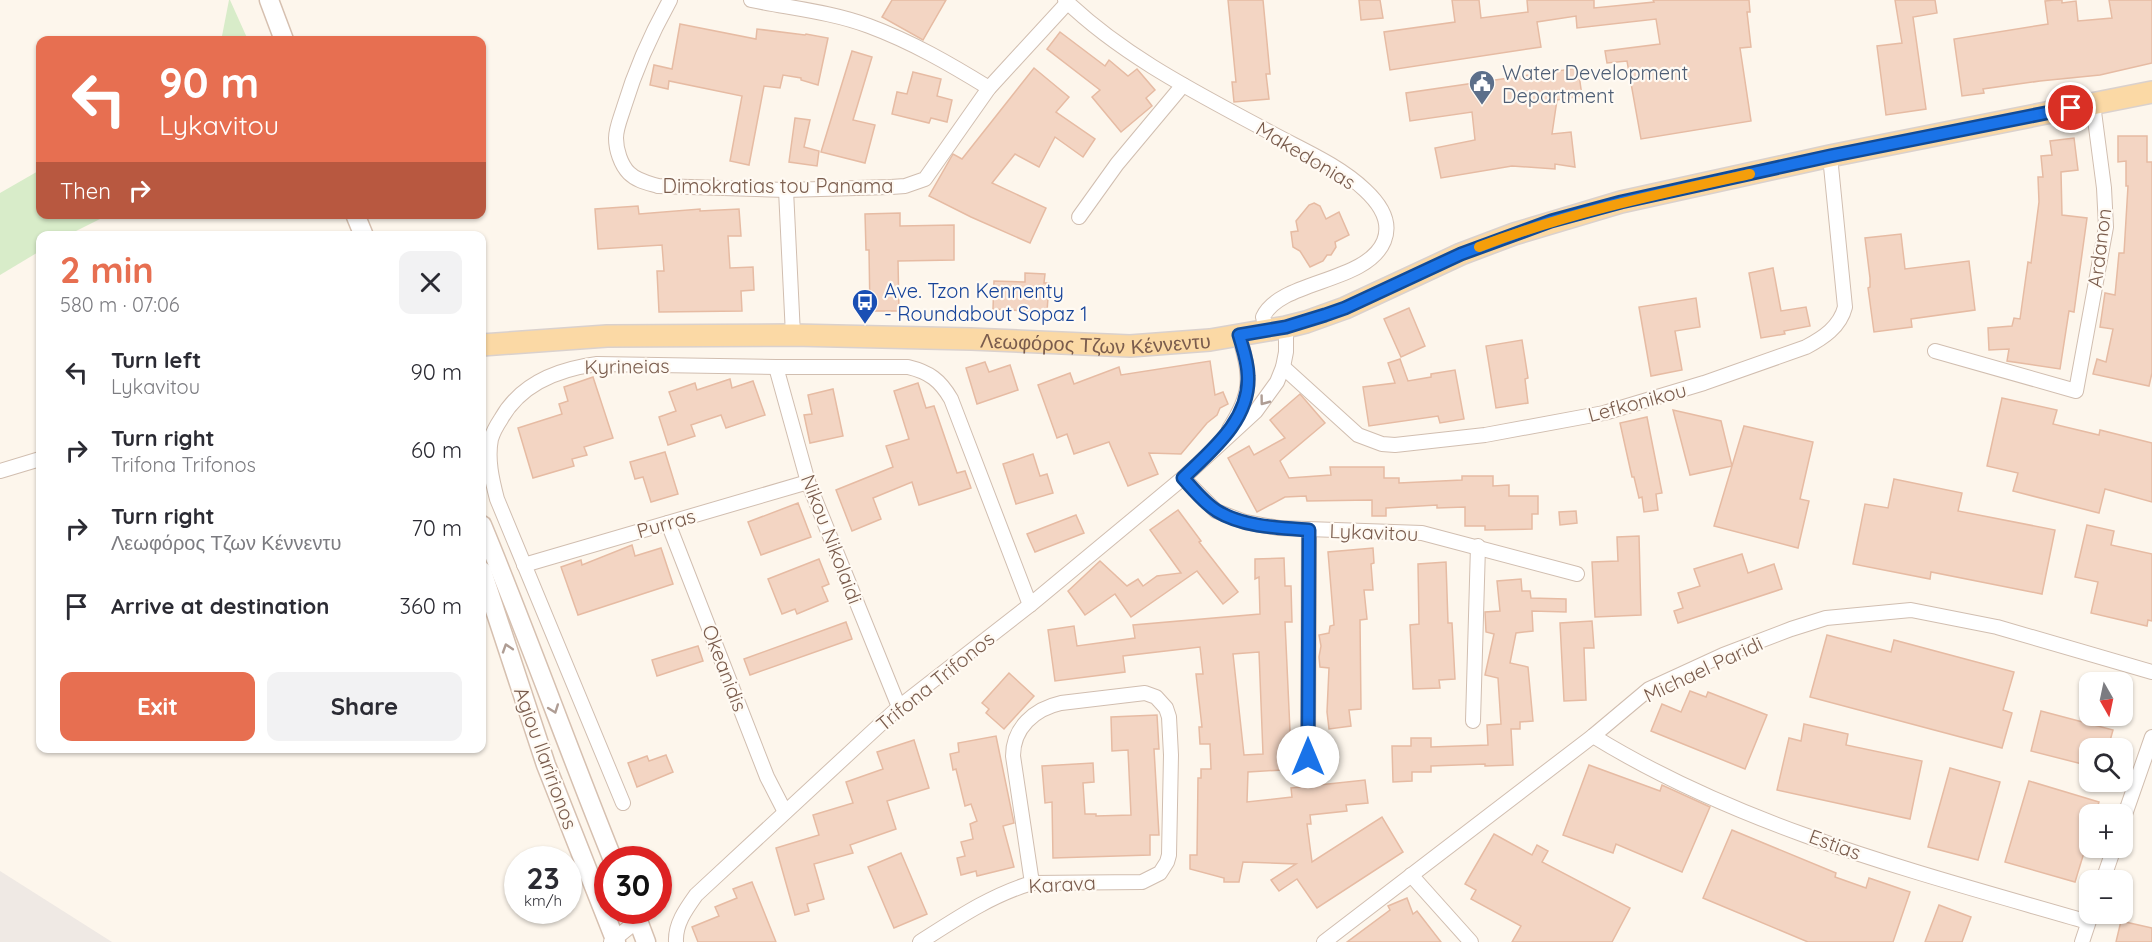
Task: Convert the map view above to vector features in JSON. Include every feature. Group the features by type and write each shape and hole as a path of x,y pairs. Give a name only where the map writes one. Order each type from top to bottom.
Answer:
{"main road":[{"path":"269,0 282,36"},
{"name":"Λεωφόρος Τζων Κέννεντυ","path":"507,345 607,336 793,335 982,339 1130,346 1172,344 1239,335 1276,329 1345,308 1461,254 1551,221 1621,202 1830,156 2152,92"},
{"path":"486,345 507,345"},
{"path":"486,353 507,345"},
{"name":"Agiou Ilaririonos","path":"486,535 607,846"},
{"name":"Agiou Ilaririonos","path":"486,583 546,765 614,941"},
{"path":"639,924 646,942"}],"street":[{"name":"Dimokratias tou Panama","path":"670,0 648,40 631,84 617,132 617,148 622,164 641,182 658,186 786,190 891,187 917,183 925,179 989,88 1067,1"},
{"path":"751,0 826,14 868,26 920,48 989,88"},
{"name":"Makedonias","path":"1067,1 1136,55 1183,85 1323,161 1345,175 1377,203 1387,222 1384,240 1372,256 1350,270 1277,303 1263,317 1276,329"},
{"path":"1079,217 1117,164 1183,85"},
{"name":"Ardanon","path":"1935,351 2076,391 2106,227 2104,188 2093,104"},
{"name":"Lefkonikou","path":"1283,367 1358,435 1382,444 1395,445 1485,435 1604,413 1704,383 1806,347 1833,329 1840,320 1845,307 1830,156"},
{"path":"786,190 793,335"},
{"name":"Trifona Trifonos","path":"676,942 677,930 687,908 696,896 899,707 1029,605 1183,478 1256,411 1277,381 1283,367 1276,329"},
{"name":"Trifona Trifonos","path":"1222,441 1242,410 1248,384 1246,360 1239,335"},
{"name":"Kyrineias","path":"623,803 497,499 491,472 491,438 496,427 504,413 524,391 540,380 579,366 597,364 908,367 924,371 942,384 956,408 1029,605"},
{"name":"Nikou Nikolaidi","path":"776,367 808,482 899,707"},
{"path":"0,471 36,460"},
{"name":"Lykavitou","path":"1183,478 1206,503 1226,516 1245,522 1309,530 1422,533 1577,574"},
{"name":"Purras","path":"524,565 808,482"},
{"name":"Okeanidis","path":"668,523 767,777 785,812"},
{"path":"1308,757 1309,530"},
{"path":"1473,721 1478,546"},
{"name":"Michael Paridi","path":"1324,942 1593,736 1649,690 1723,655 1791,629 1826,618 1911,610 1997,627 2152,672"},
{"name":"Karava","path":"920,942 986,901 1004,892 1032,883 1143,882 1160,873 1169,855 1171,754 1169,717 1162,702 1150,694 1140,693 1051,705 1028,719 1015,738 1013,756 1032,883"},
{"name":"Estias","path":"1593,736 1636,763 1728,806 1892,864 2079,915"},
{"path":"2129,804 2152,737"},
{"path":"1411,875 1471,942"},
{"path":"614,941 628,924"},
{"path":"2082,942 2088,924"}],"shaded area":[{"path":"0,871 112,942 0,942"}],"green space":[{"path":"229,0 230,0 246,36 222,36"},
{"path":"36,172 36,219 100,219 76,231 36,231 36,253 0,275 0,193"}],"building":[{"path":"892,0 946,0 923,40 882,17"},
{"path":"1228,0 1263,0 1270,74 1266,74 1269,99 1234,102 1232,82 1236,82"},
{"path":"1359,0 1380,0 1383,18 1361,20"},
{"path":"1452,0 1479,0 1481,18 1528,12 1527,0 1594,0 1594,8 1654,2 1653,0 1749,0 1750,12 1747,12 1751,47 1740,48 1751,121 1641,139 1627,61 1607,63 1605,51 1660,44 1656,19 1577,28 1576,16 1537,22 1541,47 1390,70 1384,32 1455,22"},
{"path":"1895,0 1935,0 1937,13 1913,17 1926,109 1886,115 1877,46 1902,43"},
{"path":"2062,0 2062,3 2076,1 2078,21 2112,18 2109,0 2152,0 2152,63 2100,75 1983,89 1984,93 1962,96 1954,39 2048,24 2045,1"},
{"path":"680,24 756,39 757,29 828,38 818,85 801,80 801,78 783,75 780,88 764,86 749,165 730,161 742,96 669,81 668,89 650,85 654,65 672,69"},
{"path":"1060,32 1105,66 1109,60 1128,76 1137,69 1155,90 1146,98 1152,106 1121,132 1092,97 1100,90 1047,49"},
{"path":"852,51 872,57 853,120 875,125 865,163 821,152"},
{"path":"1034,68 1069,97 1056,112 1095,139 1083,157 1055,137 1039,167 1015,154 992,183 1046,208 1030,243 929,196 953,154 962,159"},
{"name":"Water Development Department","path":"1578,68 1582,96 1557,100 1552,134 1571,132 1575,167 1555,164 1555,169 1512,166 1441,178 1435,148 1475,140 1472,112 1410,121 1406,93"},
{"path":"913,72 941,79 937,96 952,100 947,122 931,118 929,123 892,114 897,92 907,94"},
{"path":"795,118 810,120 804,147 819,151 817,166 789,162"},
{"path":"2118,136 2147,136 2147,162 2152,162 2152,373 2149,386 2093,374 2097,359 2106,362 2113,329 2100,327 2105,293 2115,295 2119,253 2124,253 2128,186 2126,186 2126,161 2118,162"},
{"path":"2074,138 2078,170 2061,172 2062,215 2087,218 2074,312 2069,311 2060,369 2007,361 2009,349 1989,350 1988,328 2012,326 2014,318 2020,319 2028,262 2031,263 2039,202 2038,177 2043,177 2041,156 2052,155 2050,141"},
{"path":"1314,203 1320,206 1326,219 1339,212 1349,235 1335,242 1336,247 1331,255 1327,255 1323,261 1310,267 1300,251 1293,247 1291,232 1298,231 1296,221 1309,205"},
{"path":"638,206 639,214 700,209 700,211 739,209 741,236 728,236 730,268 753,267 754,290 741,291 742,311 659,312 657,271 664,271 662,245 598,249 595,209"},
{"path":"900,213 900,226 954,225 954,260 898,261 899,311 870,311 869,250 866,250 865,214"},
{"path":"1901,234 1905,269 1969,261 1975,310 1911,319 1912,327 1874,332 1865,238"},
{"path":"1773,268 1781,311 1806,307 1810,326 1784,331 1785,334 1761,338 1749,273"},
{"path":"1025,273 1045,274 1044,283 1049,283 1047,312 993,309 994,281 1025,282"},
{"path":"1696,298 1700,327 1675,331 1682,370 1651,376 1639,307"},
{"path":"1409,308 1425,346 1401,357 1384,319"},
{"path":"1522,340 1528,378 1525,379 1528,403 1496,408 1486,346"},
{"path":"1400,359 1408,381 1455,370 1464,419 1440,423 1438,416 1369,426 1363,387 1395,383 1388,363"},
{"path":"1210,361 1215,395 1223,392 1228,404 1220,408 1217,415 1207,423 1181,454 1149,453 1158,474 1128,486 1109,442 1074,454 1067,434 1057,438 1038,385 1070,373 1074,384 1119,367 1121,375"},
{"path":"985,362 989,372 1010,365 1018,390 977,404 966,368"},
{"path":"593,377 613,438 584,447 587,455 572,459 574,466 533,478 518,428 562,414 559,404 568,401 564,387"},
{"path":"730,379 732,388 753,381 765,415 726,428 721,415 691,425 695,436 668,445 659,417 676,411 669,392 695,383 697,390"},
{"path":"918,383 926,408 934,406 957,473 965,471 971,488 919,505 912,482 873,498 881,519 852,531 836,490 893,467 886,446 909,439 894,391"},
{"path":"833,389 843,436 810,443 804,415 812,414 808,395"},
{"path":"1300,394 1325,423 1280,461 1289,478 1331,475 1330,467 1384,467 1384,478 1399,478 1399,483 1462,480 1462,476 1493,476 1493,486 1509,485 1509,496 1538,496 1538,514 1532,514 1532,529 1485,530 1485,526 1465,526 1465,507 1437,508 1437,505 1386,508 1386,516 1372,516 1372,500 1307,501 1306,496 1285,497 1257,512 1228,458 1249,446 1254,455 1285,438 1270,420"},
{"path":"2002,398 2057,410 2053,424 2099,435 2100,430 2152,443 2152,502 2105,489 2099,513 2013,491 2018,473 1987,466"},
{"path":"1673,410 1721,421 1732,466 1690,475"},
{"path":"1647,417 1662,493 1656,494 1658,510 1644,512 1642,497 1639,498 1634,477 1632,477 1620,423"},
{"path":"1744,426 1813,442 1800,499 1809,501 1798,548 1714,526"},
{"path":"665,452 678,494 651,502 643,477 635,479 630,462"},
{"path":"1033,454 1040,476 1047,474 1053,493 1016,504 1003,464"},
{"path":"1894,479 1962,493 1958,511 2055,530 2042,594 1931,572 1930,579 1853,564 1865,504 1888,508"},
{"path":"798,503 811,537 761,555 748,522"},
{"path":"1178,510 1201,541 1199,542 1238,592 1223,604 1197,571 1131,617 1115,594 1085,615 1068,591 1100,561 1127,586 1138,579 1143,586 1157,576 1181,573 1150,530"},
{"path":"1576,511 1577,523 1560,525 1559,512"},
{"path":"1076,515 1084,533 1035,552 1027,534"},
{"path":"2087,525 2114,531 2111,545 2152,554 2152,621 2148,620 2147,626 2091,613 2098,582 2075,577"},
{"path":"1639,536 1641,615 1595,617 1592,562 1618,561 1617,537"},
{"path":"632,545 635,556 661,548 673,584 578,615 561,567 581,560 582,565"},
{"path":"1373,548 1374,563 1371,564 1373,590 1364,590 1367,619 1360,620 1361,709 1349,710 1351,726 1329,729 1327,712 1329,668 1320,667 1319,657 1321,646 1319,635 1329,633 1330,626 1334,625 1328,552"},
{"path":"1742,554 1748,573 1774,564 1782,589 1678,623 1674,611 1683,608 1678,593 1700,586 1694,569"},
{"path":"1284,558 1285,586 1291,586 1292,622 1285,622 1291,753 1282,753 1282,770 1248,772 1247,802 1292,797 1291,788 1365,780 1368,803 1346,805 1347,811 1310,815 1311,824 1307,824 1312,862 1382,817 1403,852 1317,908 1297,879 1279,891 1271,880 1296,864 1243,862 1239,882 1224,882 1224,878 1190,869 1190,855 1197,855 1198,778 1201,778 1201,769 1211,769 1210,744 1200,744 1199,727 1202,727 1196,674 1203,674 1200,647 1123,656 1125,672 1055,681 1048,630 1074,626 1077,646 1135,638 1133,625 1260,614 1259,577 1255,579 1255,559","holes":["1259,652 1263,754 1244,755 1233,654"]},
{"path":"819,559 829,584 822,587 828,601 797,614 795,609 782,614 768,579"},
{"path":"1446,562 1448,623 1452,623 1455,679 1439,680 1440,688 1413,689 1410,625 1419,624 1418,564"},
{"path":"1521,579 1522,591 1530,591 1531,598 1566,599 1566,612 1532,611 1533,631 1516,633 1510,663 1528,667 1533,721 1520,722 1520,729 1511,729 1513,765 1431,766 1431,772 1412,772 1412,781 1393,782 1392,746 1411,746 1411,738 1431,738 1431,747 1488,745 1487,725 1501,724 1498,678 1485,675 1494,634 1486,632 1485,612 1500,611 1497,581"},
{"path":"1592,621 1594,648 1584,648 1586,700 1564,701 1560,623"},
{"path":"846,622 852,639 750,675 744,659"},
{"path":"1827,635 1891,652 1894,640 2014,672 2003,710 2012,713 2002,748 1810,697"},
{"path":"698,646 703,661 657,676 652,660"},
{"path":"1009,673 1034,696 1004,729 986,713 989,709 982,703"},
{"path":"1690,691 1706,697 1708,692 1767,715 1745,769 1651,731 1662,704 1681,712"},
{"path":"2041,711 2079,721 2079,726 2098,726 2113,730 2111,738 2079,738 2079,763 2031,751"},
{"path":"1157,715 1159,749 1154,749 1159,835 1150,835 1150,855 1053,858 1052,802 1045,803 1042,766 1093,763 1094,782 1083,783 1085,814 1131,815 1128,750 1112,751 1111,717"},
{"path":"1804,724 1848,734 1846,745 1922,761 1910,819 1777,790 1789,738 1801,741"},
{"path":"996,736 1014,823 1003,826 1014,867 977,876 976,871 961,875 957,858 965,856 961,842 973,839 970,824 977,821 971,804 965,806 950,754 959,752 958,743"},
{"path":"914,740 929,788 887,801 896,829 850,845 853,853 814,864 824,899 807,904 809,911 795,915 776,848 819,835 813,815 853,803 846,782 883,769 877,752"},
{"path":"666,755 673,772 637,787 628,763 647,756 649,761"},
{"path":"1589,765 1660,791 1662,785 1710,807 1682,872 1616,844 1613,853 1563,835"},
{"path":"1950,768 2000,782 1978,860 1928,847"},
{"path":"2029,781 2099,802 2098,804 2079,804 2079,858 2082,858 2075,882 2005,862"},
{"path":"1732,830 1836,873 1835,877 1866,888 1869,878 1910,892 1893,942 1808,942 1703,898"},
{"path":"1494,834 1532,855 1537,845 1548,851 1542,862 1630,908 1612,942 1512,942 1521,926 1471,899 1476,890 1465,884"},
{"path":"901,853 927,914 894,928 868,867"},
{"path":"752,882 776,942 698,942 692,927 719,916 715,907 737,898 733,889"},
{"path":"1407,898 1413,914 1417,911 1441,942 1347,942 1390,910 1388,906"},
{"path":"1939,905 1971,917 1962,942 1925,942"},
{"path":"2120,924 2133,924 2152,928 2152,942 2116,942"}],"slow traffic":[{"path":"1479,247 1551,221 1621,202 1750,174"}],"place":[{"name":"Water Development Department","path":"1482,106"},
{"name":"Ave. Tzon Kennenty - Roundabout Sopaz 1","path":"865,325"}],"route":[{"path":"1308,757 1309,530 1279,528 1226,516 1206,503 1183,478 1222,441 1242,410 1248,374 1239,335 1306,322 1345,308 1461,254 1551,221 1621,202 1830,156 2071,108"}]}
